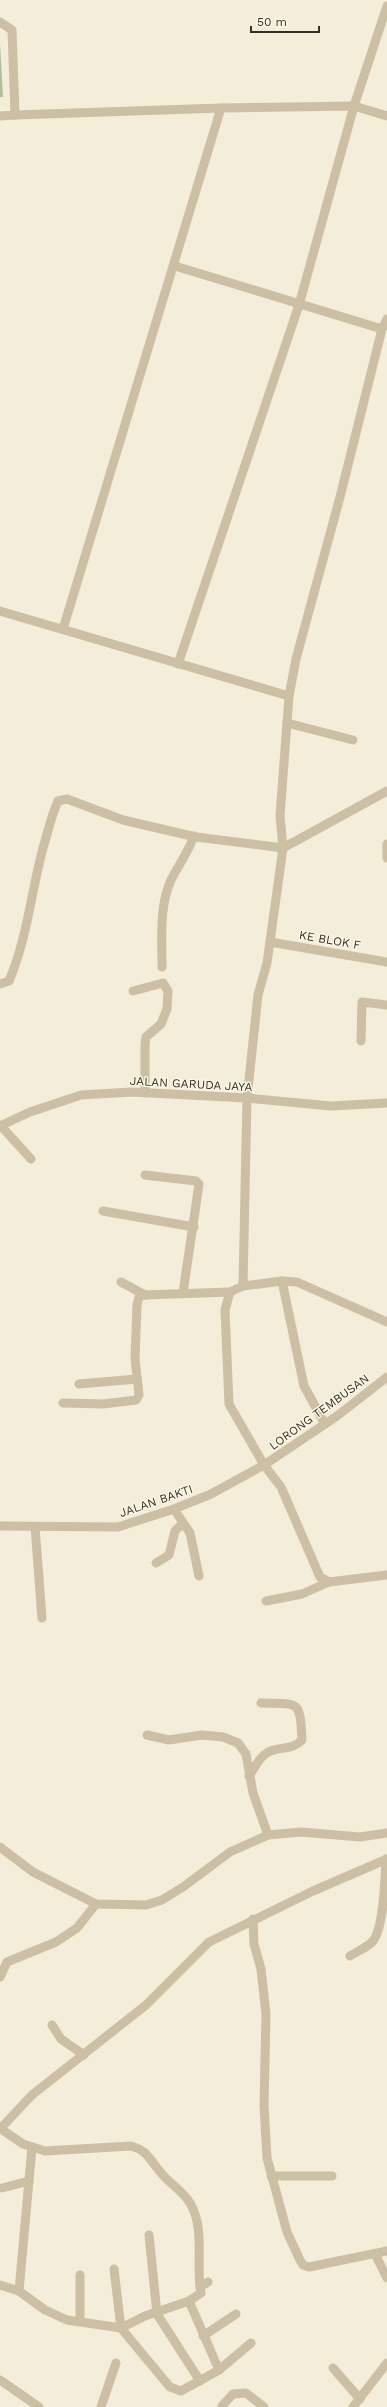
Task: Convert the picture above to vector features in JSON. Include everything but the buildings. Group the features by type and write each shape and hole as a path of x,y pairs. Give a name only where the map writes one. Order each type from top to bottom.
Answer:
{"street":[{"path":"178,664 299,305 354,106 387,6"},
{"path":"0,22 12,30 15,115"},
{"path":"0,116 221,108 354,106 387,116"},
{"path":"63,629 116,448 175,266 221,108"},
{"path":"175,266 299,305 385,321 340,497 296,659 289,696 280,816 283,848 267,963 258,994 247,1098 243,1286"},
{"path":"0,610 289,696"},
{"path":"287,723 353,740"},
{"path":"0,984 9,981 20,954 39,864 53,812 58,801 67,799 123,820 194,836 283,848 387,791"},
{"path":"162,967 164,909 171,881 191,847 194,836"},
{"path":"387,844 387,858"},
{"name":"KE BLOK F","path":"270,942 387,962"},
{"path":"133,991 163,983 168,991 167,1009 163,1020 146,1037 144,1044 145,1093"},
{"path":"360,1040 362,1002 387,1005"},
{"name":"JALAN GARUDA JAYA","path":"0,1126 30,1112 81,1095 145,1093 247,1098 331,1106 387,1103"},
{"path":"0,1126 31,1158"},
{"path":"145,1175 196,1180 200,1188 183,1293"},
{"path":"103,1211 194,1227"},
{"path":"282,1281 304,1386 325,1424"},
{"path":"63,1403 72,1402 82,1405 130,1402 136,1400 139,1395 135,1359 137,1305 139,1297 145,1295 230,1292 243,1286 282,1281 297,1282 387,1322"},
{"path":"121,1282 145,1295"},
{"path":"230,1292 225,1310 229,1404 264,1465 281,1487 320,1577 329,1582"},
{"name":"LORONG TEMBUSAN","path":"264,1465 325,1424 387,1377"},
{"path":"79,1384 137,1379"},
{"name":"JALAN BAKTI","path":"0,1526 118,1527 174,1509 211,1494 264,1465"},
{"path":"174,1509 190,1533 199,1576"},
{"path":"156,1563 169,1555 175,1531 183,1523"},
{"path":"36,1527 42,1618"},
{"path":"266,1601 302,1594 329,1582 387,1575"},
{"path":"249,1776 264,1754 273,1750 290,1748 297,1745 302,1740 301,1713 298,1707 293,1704 260,1703"},
{"path":"147,1735 169,1740 202,1735 223,1737 238,1743 246,1754 252,1794 268,1834"},
{"path":"0,1847 33,1872 96,1904 146,1905 162,1900 183,1887 230,1852 268,1834 301,1832 360,1837 387,1833"},
{"path":"0,2285 19,2292 45,2310 67,2320 121,2328 145,2316 157,2314 189,2301 201,2294 198,2279 199,2235 193,2210 189,2201 162,2174 144,2150 131,2146 45,2150 23,2144 0,2129 32,2095 84,2056 146,2005 209,1942 254,1919 387,1859 383,1906 373,1942 350,1956"},
{"path":"0,1977 4,1959 56,1942 77,1928 96,1904"},
{"path":"254,1919 254,1944 261,1969 266,2014 264,2112 267,2158 286,2232 303,2265 309,2267 321,2266 387,2251"},
{"path":"52,2025 61,2039 84,2056"},
{"path":"19,2292 32,2147"},
{"path":"271,2176 332,2176"},
{"path":"2,2188 29,2181"},
{"path":"148,2235 157,2314 200,2381"},
{"path":"375,2254 387,2278"},
{"path":"114,2269 121,2328 170,2387 181,2391 200,2381 219,2370 251,2343"},
{"path":"80,2275 80,2322"},
{"path":"200,2287 208,2282"},
{"path":"189,2301 219,2370"},
{"path":"203,2336 236,2314"},
{"path":"101,2407 116,2363"},
{"path":"353,2407 387,2363"},
{"path":"333,2368 360,2399"},
{"path":"0,2380 39,2407"},
{"path":"222,2406 233,2394 246,2393 264,2407"}],"green space":[{"path":"0,43 3,97 0,97"}]}
